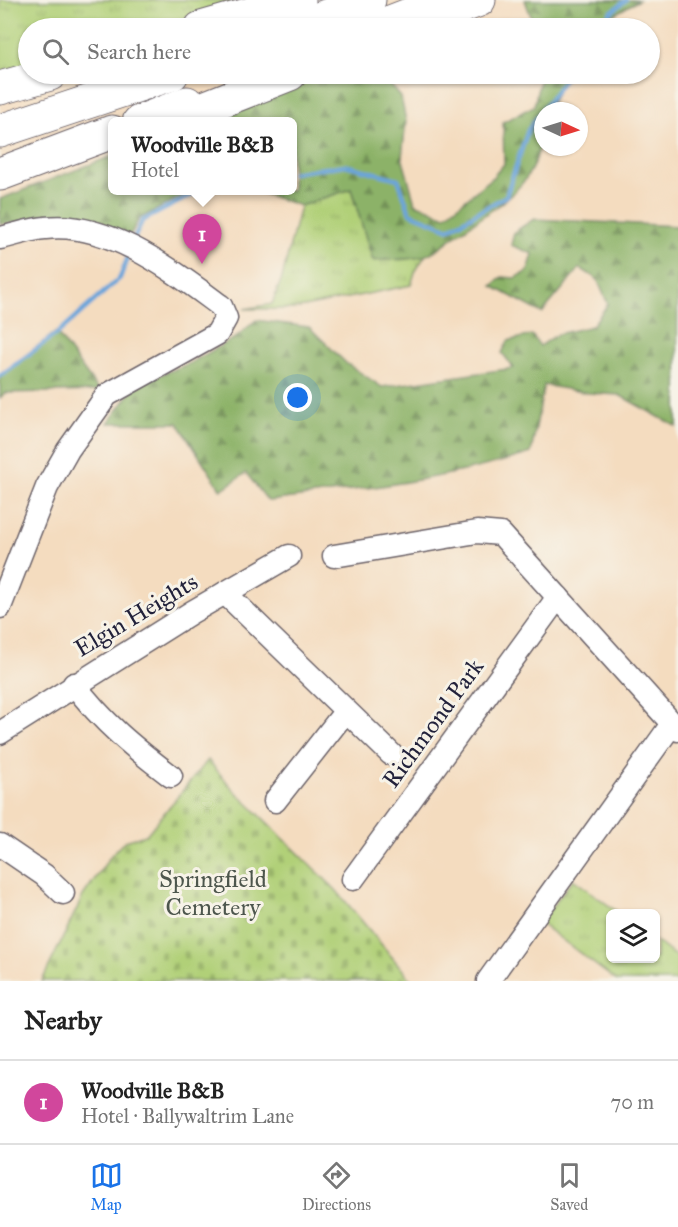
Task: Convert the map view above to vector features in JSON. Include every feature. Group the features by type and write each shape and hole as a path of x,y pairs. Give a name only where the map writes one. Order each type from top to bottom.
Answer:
{"highway":[{"path":"236,18 298,0"},
{"path":"321,18 369,0"},
{"path":"401,18 448,0"},
{"path":"432,18 479,0"},
{"path":"0,88 18,83"},
{"path":"0,131 142,84"},
{"path":"152,117 236,84"},
{"path":"181,117 265,84"},
{"path":"0,174 96,141"}],"street":[{"path":"0,238 46,227 82,231 131,247 221,306 226,318 217,334 107,395 68,450 47,487 0,607"},
{"path":"334,556 477,532 501,534 675,727 488,981"},
{"name":"Elgin Heights","path":"0,733 74,684 289,556"},
{"name":"Elgin Heights","path":"225,593 345,712 391,754"},
{"name":"Richmond Park","path":"353,879 558,597"},
{"name":"Elgin Heights","path":"74,684 95,712 121,738 171,776"},
{"path":"275,801 345,712"},
{"path":"0,845 44,876 63,893"}],"green space":[{"path":"0,0 244,0 186,18 18,18 18,71 0,77"},
{"path":"525,0 639,0 608,18 531,18"},
{"path":"295,84 390,84 401,97 406,121 402,157 415,203 445,216 491,179 504,164 503,122 534,106 534,156 537,156 522,183 511,195 439,248 418,258 373,261 351,189 300,206 268,195 297,195 297,117 212,117"},
{"path":"539,84 561,84 552,102 535,102"},
{"path":"108,158 108,195 184,195 139,219 130,235 50,220 0,224 0,199"},
{"path":"351,189 373,261 425,256 415,272 411,285 294,309 244,309 272,304 282,278 300,206"},
{"path":"534,219 678,226 677,427 619,395 588,393 544,385 531,453 498,463 433,477 268,501 246,473 221,490 178,423 108,423 137,384 190,363 235,338 256,320 309,327 346,363 382,387 514,368 502,353 508,341 532,335 540,346 558,334 592,326 608,304 597,279 580,268 542,313 492,286 502,277 515,278 528,271 533,254 511,245 514,232"},
{"path":"56,332 99,391 5,393 0,398 0,375"},
{"name":"Springfield Cemetery","path":"208,760 231,787 336,890 412,981 42,981 83,896 112,854 125,841 146,835"},
{"path":"573,879 614,909 606,909 606,963 660,963 660,944 678,958 678,981 617,981 540,923"}],"waterway":[{"path":"607,18 626,0"},
{"path":"297,172 345,165 398,179 410,213 449,229 506,196 528,130 561,84"},
{"path":"133,241 142,221 191,195"},
{"path":"0,376 59,332 120,278 129,254"}],"place":[{"name":"Woodville B&B","path":"202,264"}]}
